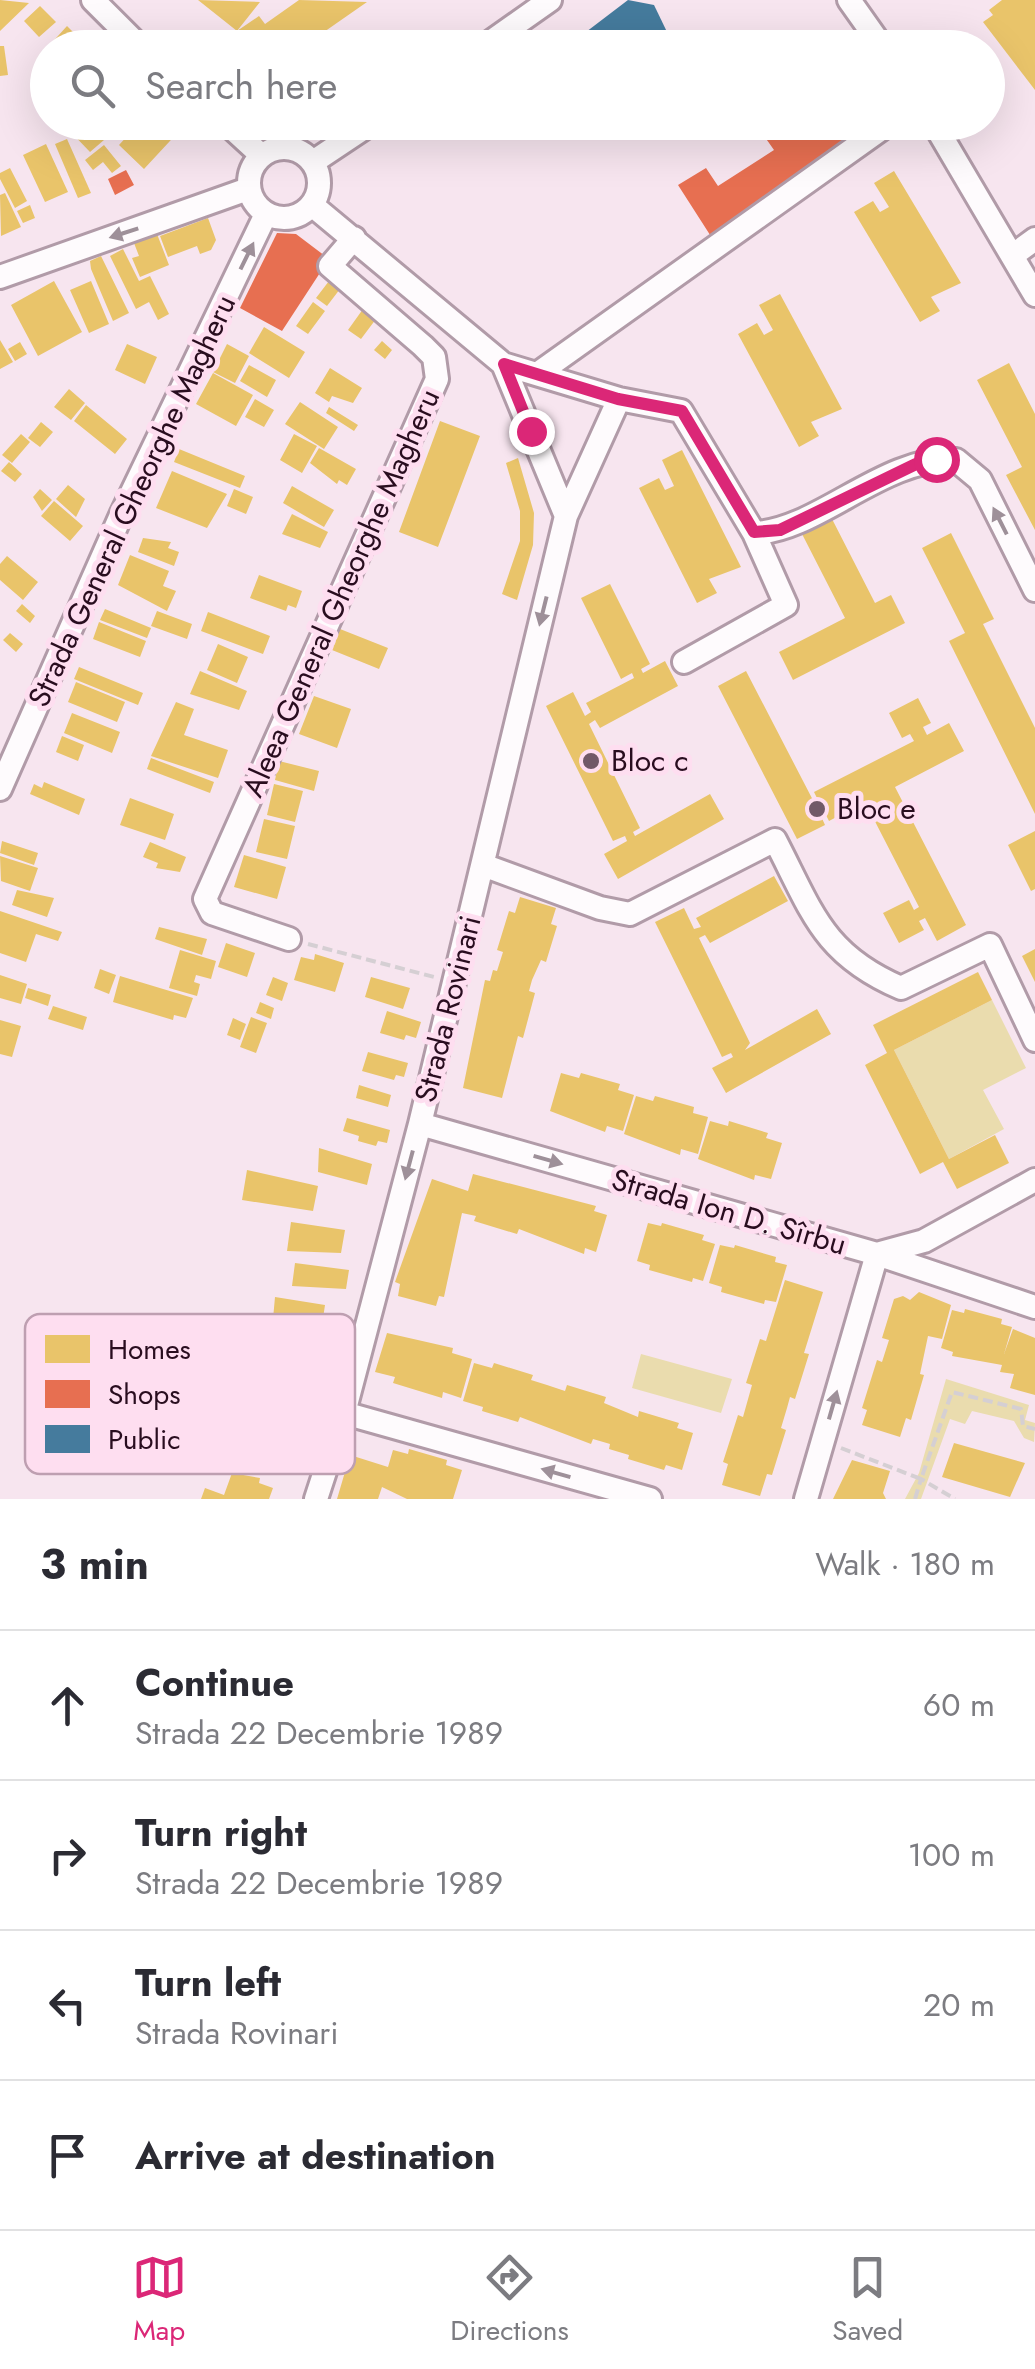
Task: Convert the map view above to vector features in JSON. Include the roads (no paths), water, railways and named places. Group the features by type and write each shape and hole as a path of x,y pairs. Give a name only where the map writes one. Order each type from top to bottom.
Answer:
{"street":[{"path":"93,0 122,30"},
{"path":"508,30 550,0"},
{"path":"850,0 871,30"},
{"path":"245,140 262,156"},
{"path":"313,162 346,140"},
{"path":"540,372 866,140"},
{"path":"944,140 1035,295"},
{"path":"294,149 313,162 319,184 312,205 285,219 266,214 248,189 250,170 272,150 294,149"},
{"path":"0,278 248,189"},
{"path":"312,205 504,364 618,399 682,411 754,532 786,605 684,662"},
{"name":"Strada General Gheorghe Magheru","path":"0,789 122,513 266,214"},
{"name":"Aleea General Gheorghe Magheru","path":"288,939 212,914 204,899 438,379 434,357 330,266 354,238"},
{"path":"1012,256 1035,239"},
{"path":"504,364 566,516"},
{"name":"Strada Rovinari","path":"355,1371 420,1124 566,516 618,399"},
{"path":"754,532 780,530 916,464 956,460 980,480 1035,590"},
{"path":"483,865 600,908 630,914 775,840 822,932 844,956 901,988 990,945 1035,1040"},
{"name":"Strada Ion D. Sîrbu","path":"420,1124 877,1254 1035,1307"},
{"path":"806,1499 877,1254 924,1241 1035,1180"},
{"path":"355,1416 650,1499"},
{"name":"Strada Rovinari","path":"316,1499 324,1474"}],"place":[{"name":"Bloc c","path":"591,761"},
{"name":"Bloc e","path":"817,809"}]}
